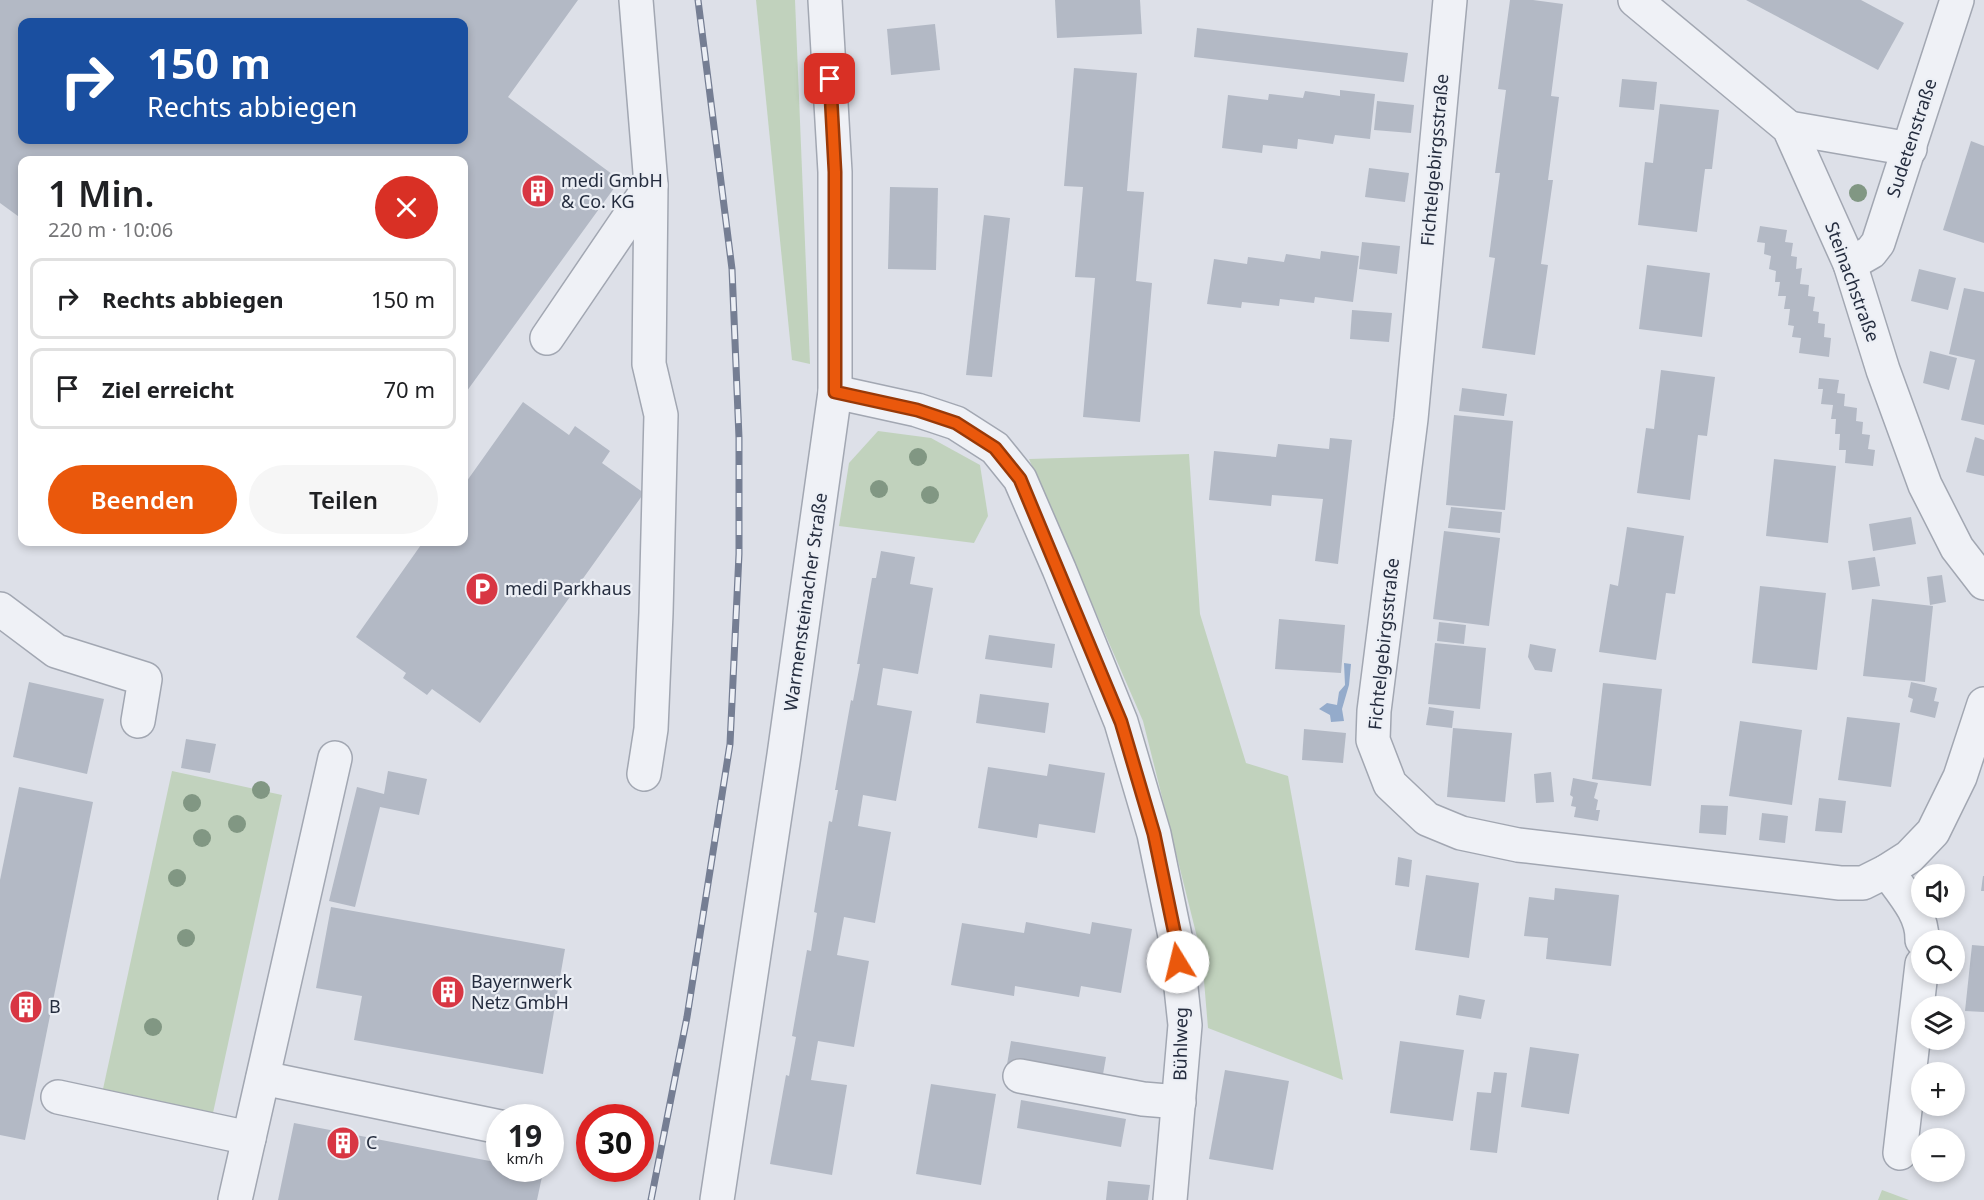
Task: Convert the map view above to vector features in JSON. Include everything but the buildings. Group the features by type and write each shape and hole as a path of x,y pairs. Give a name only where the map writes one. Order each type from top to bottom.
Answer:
{"street":[{"path":"636,0 651,185 649,364 661,415 656,613 651,718 644,774"},
{"name":"Warmensteinacher Straße","path":"717,1200 784,755 835,392 835,172 825,0"},
{"name":"Fichtelgebirgsstraße","path":"1450,0 1413,403 1374,711 1373,740 1390,784 1427,819 1461,833 1518,845 1840,883 1863,883 1910,857 1933,832 1960,777 1984,704"},
{"name":"Steinachstraße","path":"1635,0 1789,128 1850,264 1883,370 1925,485 1957,548 1984,583"},
{"name":"Sudetenstraße","path":"1850,264 1871,252 1878,243 1957,0"},
{"path":"1789,128 1910,149"},
{"path":"548,338 651,185"},
{"name":"Bühlweg","path":"835,392 917,410 956,423 995,448 1020,479 1121,722 1154,834 1176,940 1185,1025 1170,1200"},
{"path":"0,609 56,651 145,679 138,721"},
{"path":"235,1200 335,758"},
{"path":"1887,871 1914,909 1923,930"},
{"path":"1900,1153 1920,984"},
{"path":"1020,1076 1143,1099 1179,1102"},
{"path":"263,1078 486,1124"},
{"path":"58,1096 249,1138"}],"green space":[{"path":"756,0 795,0 810,364 792,360"},
{"path":"878,431 931,438 980,465 988,516 974,543 839,526 849,463"},
{"path":"1189,454 1200,614 1246,763 1288,776 1343,1080 1208,1028 1202,957 1143,721 1029,459"},
{"path":"172,771 282,795 213,1113 103,1089"},
{"path":"1882,1190 1909,1200 1878,1200"}],"water":[{"path":"1344,663 1351,664 1349,685 1342,709 1344,721 1331,722 1330,715 1319,709 1327,703 1337,705 1339,692 1345,685"}],"railway":[{"path":"651,1200 687,1017 730,744 739,554 739,438 732,269 698,0"}],"place":[{"name":"medi GmbH & Co. KG","path":"538,191"},
{"name":"medi Parkhaus","path":"482,589"},
{"name":"Bayernwerk Netz GmbH","path":"448,992"},
{"name":"B","path":"26,1007"},
{"name":"C","path":"343,1143"}],"route":[{"path":"830,79 835,172 835,392 917,410 956,423 995,448 1020,479 1059,568 1121,722 1154,834 1176,940 1178,962"}]}
